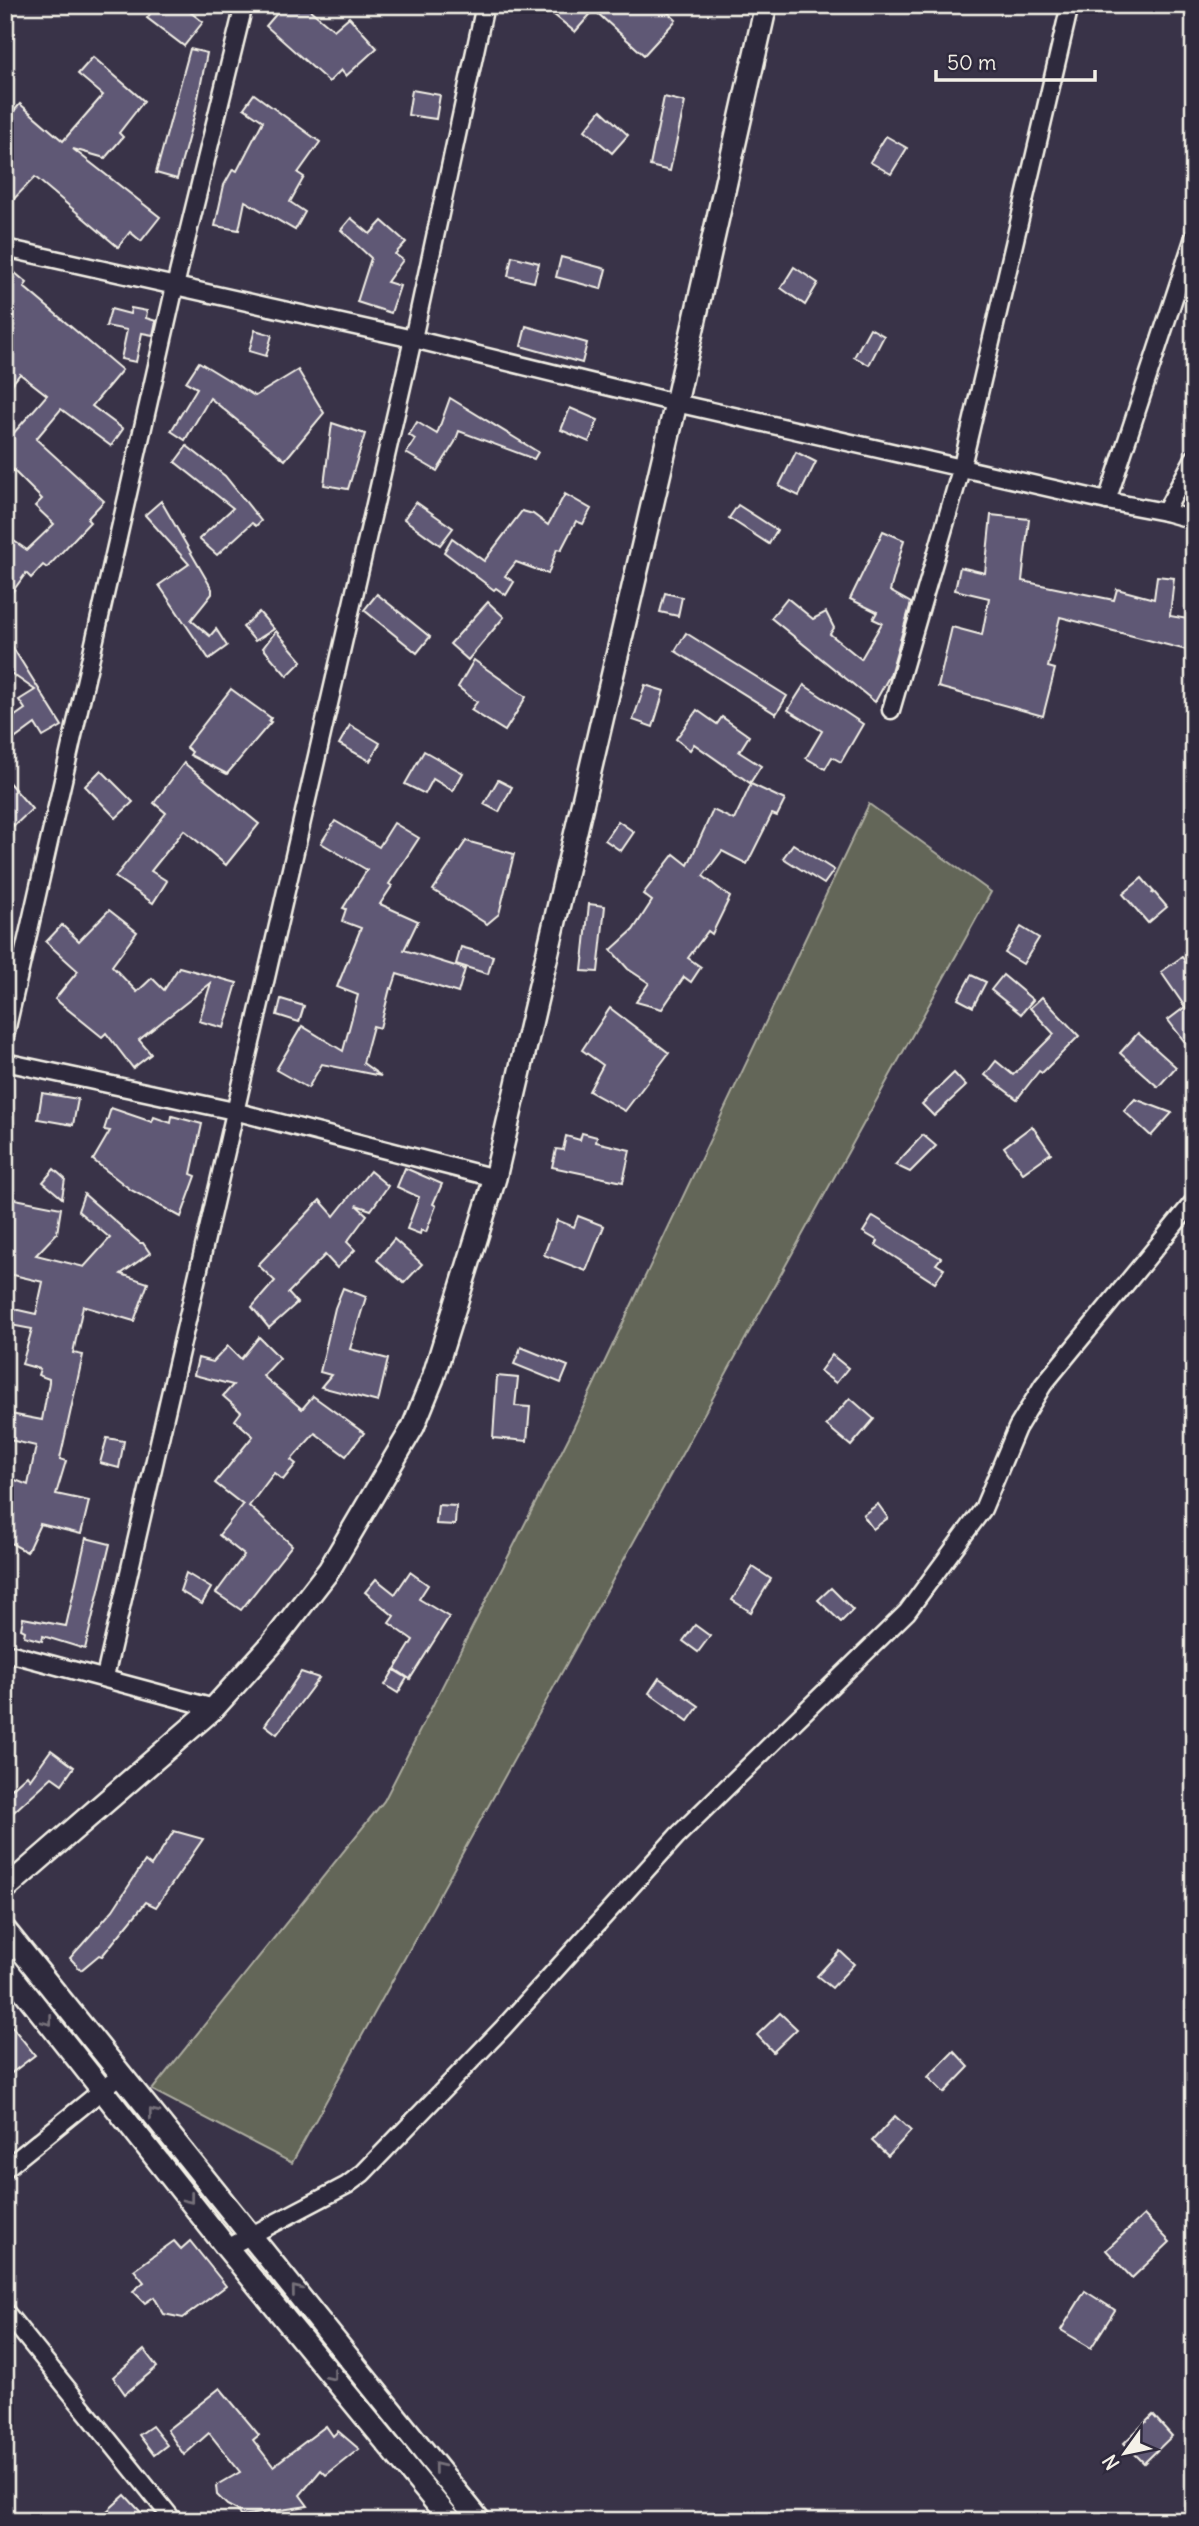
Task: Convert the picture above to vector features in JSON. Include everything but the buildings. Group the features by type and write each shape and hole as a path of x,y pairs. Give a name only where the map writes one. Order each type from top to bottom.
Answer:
{"street":[{"path":"5,1036 175,286 244,5"},
{"path":"104,1677 413,339 485,5"},
{"path":"5,1889 214,1709 271,1645 329,1570 413,1427 433,1378 495,1178 766,5"},
{"path":"891,710 962,466 1070,5"},
{"path":"1107,501 1194,237"},
{"path":"5,248 413,339 676,403 1194,520"},
{"path":"1166,512 1194,458"},
{"path":"5,1062 234,1111 495,1178"},
{"path":"227,2248 347,2185 363,2173 503,2028 677,1836 907,1612 983,1509 1017,1428 1043,1385 1194,1201"},
{"path":"5,1652 214,1709"},
{"path":"5,1930 480,2521"},
{"path":"5,1967 227,2248 451,2521"},
{"path":"5,2169 122,2074"},
{"path":"5,2311 174,2521"}],"green space":[{"path":"869,804 991,892 292,2163 152,2090 384,1801 570,1435"}]}
